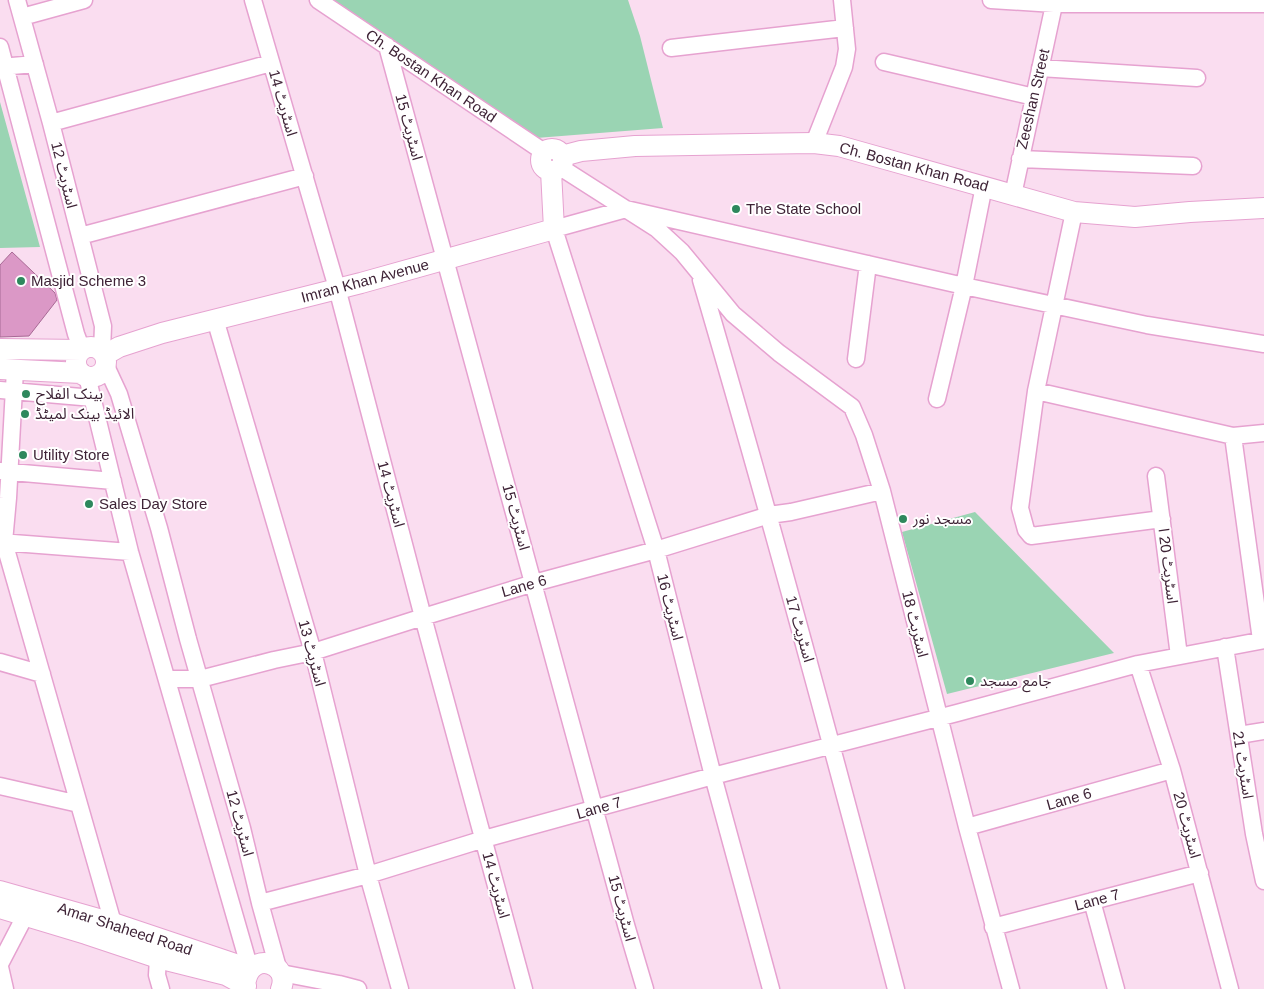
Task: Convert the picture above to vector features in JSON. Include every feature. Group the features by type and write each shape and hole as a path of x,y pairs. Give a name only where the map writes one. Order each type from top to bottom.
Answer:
{"main road":[{"name":"Ch. Bostan Khan Road","path":"555,161 581,150 635,146 814,143 839,146 1074,212 1135,217 1264,208"},
{"path":"554,228 555,161"},
{"name":"Imran Khan Avenue","path":"0,349 95,354 215,319 274,306 445,260 554,228"},
{"path":"84,374 76,362 95,354"},
{"path":"7,369 84,374"},
{"name":"Amar Shaheed Road","path":"0,891 29,908 158,958 248,981"},
{"name":"Amar Shaheed Road","path":"0,908 29,908 113,923 248,981"},
{"path":"248,981 254,965 266,963 280,977"}],"street":[{"name":"اسٹریٹ 12","path":"17,0 52,123 103,326 95,354"},
{"path":"22,17 84,0"},
{"name":"اسٹریٹ 14","path":"253,0 338,288 423,617 524,989"},
{"name":"Ch. Bostan Khan Road","path":"318,0 555,161"},
{"path":"814,143 844,67 848,49 842,0"},
{"path":"991,0 1264,4"},
{"name":"Zeeshan Street","path":"1013,195 1054,2"},
{"path":"671,48 845,28"},
{"name":"اسٹریٹ 15","path":"387,46 645,989"},
{"name":"اسٹریٹ 12","path":"0,47 3,67 76,334 95,354 122,404 159,528 188,639 242,828 280,977"},
{"path":"884,62 1034,97"},
{"path":"52,123 271,63"},
{"path":"3,67 35,64"},
{"path":"1040,68 1197,78"},
{"path":"1020,160 1193,166"},
{"name":"اسٹریٹ 18","path":"555,161 657,229 682,252 733,314 779,352 852,407 864,435 882,491 967,827 1011,989"},
{"path":"80,236 305,176"},
{"path":"937,399 964,286 984,186"},
{"path":"626,209 964,286 1148,325 1264,344"},
{"name":"Imran Khan Avenue","path":"554,228 626,209"},
{"path":"1074,212 1036,391 1020,508 1026,530 1031,536 1162,519"},
{"name":"اسٹریٹ 16","path":"554,228 656,550 713,776 772,989"},
{"path":"856,358 868,264"},
{"name":"اسٹریٹ 17","path":"698,271 832,744 896,989"},
{"name":"اسٹریٹ 13","path":"215,319 313,652 368,875 400,989"},
{"path":"7,369 1,542 42,674 113,923"},
{"path":"84,374 93,398 130,552 167,679 248,981"},
{"path":"7,391 93,398"},
{"path":"1036,391 1233,436 1264,433"},
{"path":"1233,436 1263,640"},
{"path":"4,471 113,481"},
{"name":"اسٹریٹ 20 ا","path":"1156,476 1179,656"},
{"name":"Lane 6","path":"167,679 200,679 313,652 534,583 656,550 768,515 791,512 882,491"},
{"path":"1,542 130,552"},
{"name":"Lane 7","path":"260,903 368,875 484,839 832,744 1138,664 1263,640"},
{"name":"اسٹریٹ 21","path":"1225,647 1239,736 1259,833 1264,882"},
{"path":"0,662 42,674"},
{"name":"اسٹریٹ 20","path":"1138,664 1172,770 1230,989"},
{"path":"1239,736 1264,731"},
{"name":"Lane 6","path":"967,827 1172,770"},
{"path":"0,786 79,804"},
{"name":"Lane 7","path":"994,927 1200,873"},
{"path":"1092,901 1116,989"},
{"path":"5,989 0,966 29,908"},
{"path":"158,958 157,976 161,989"},
{"path":"280,977 339,984 358,989"}],"green space":[{"path":"329,0 628,0 640,36 663,128 536,138"},
{"path":"0,102 40,247 0,248"},
{"path":"975,512 1114,653 947,694 902,532"}],"building":[{"name":"Masjid Scheme 3","path":"12,252 55,293 57,300 29,336 0,337 0,265"}],"place":[{"name":"The State School","path":"736,209"},
{"name":"Masjid Scheme 3","path":"21,281"},
{"name":"بینک الفلاح","path":"26,394"},
{"name":"الائیڈ بینک لمیٹڈ","path":"25,414"},
{"name":"Utility Store","path":"23,455"},
{"name":"Sales Day Store","path":"89,504"},
{"name":"مسجد نور","path":"903,519"},
{"name":"جامع مسجد","path":"970,681"}]}
